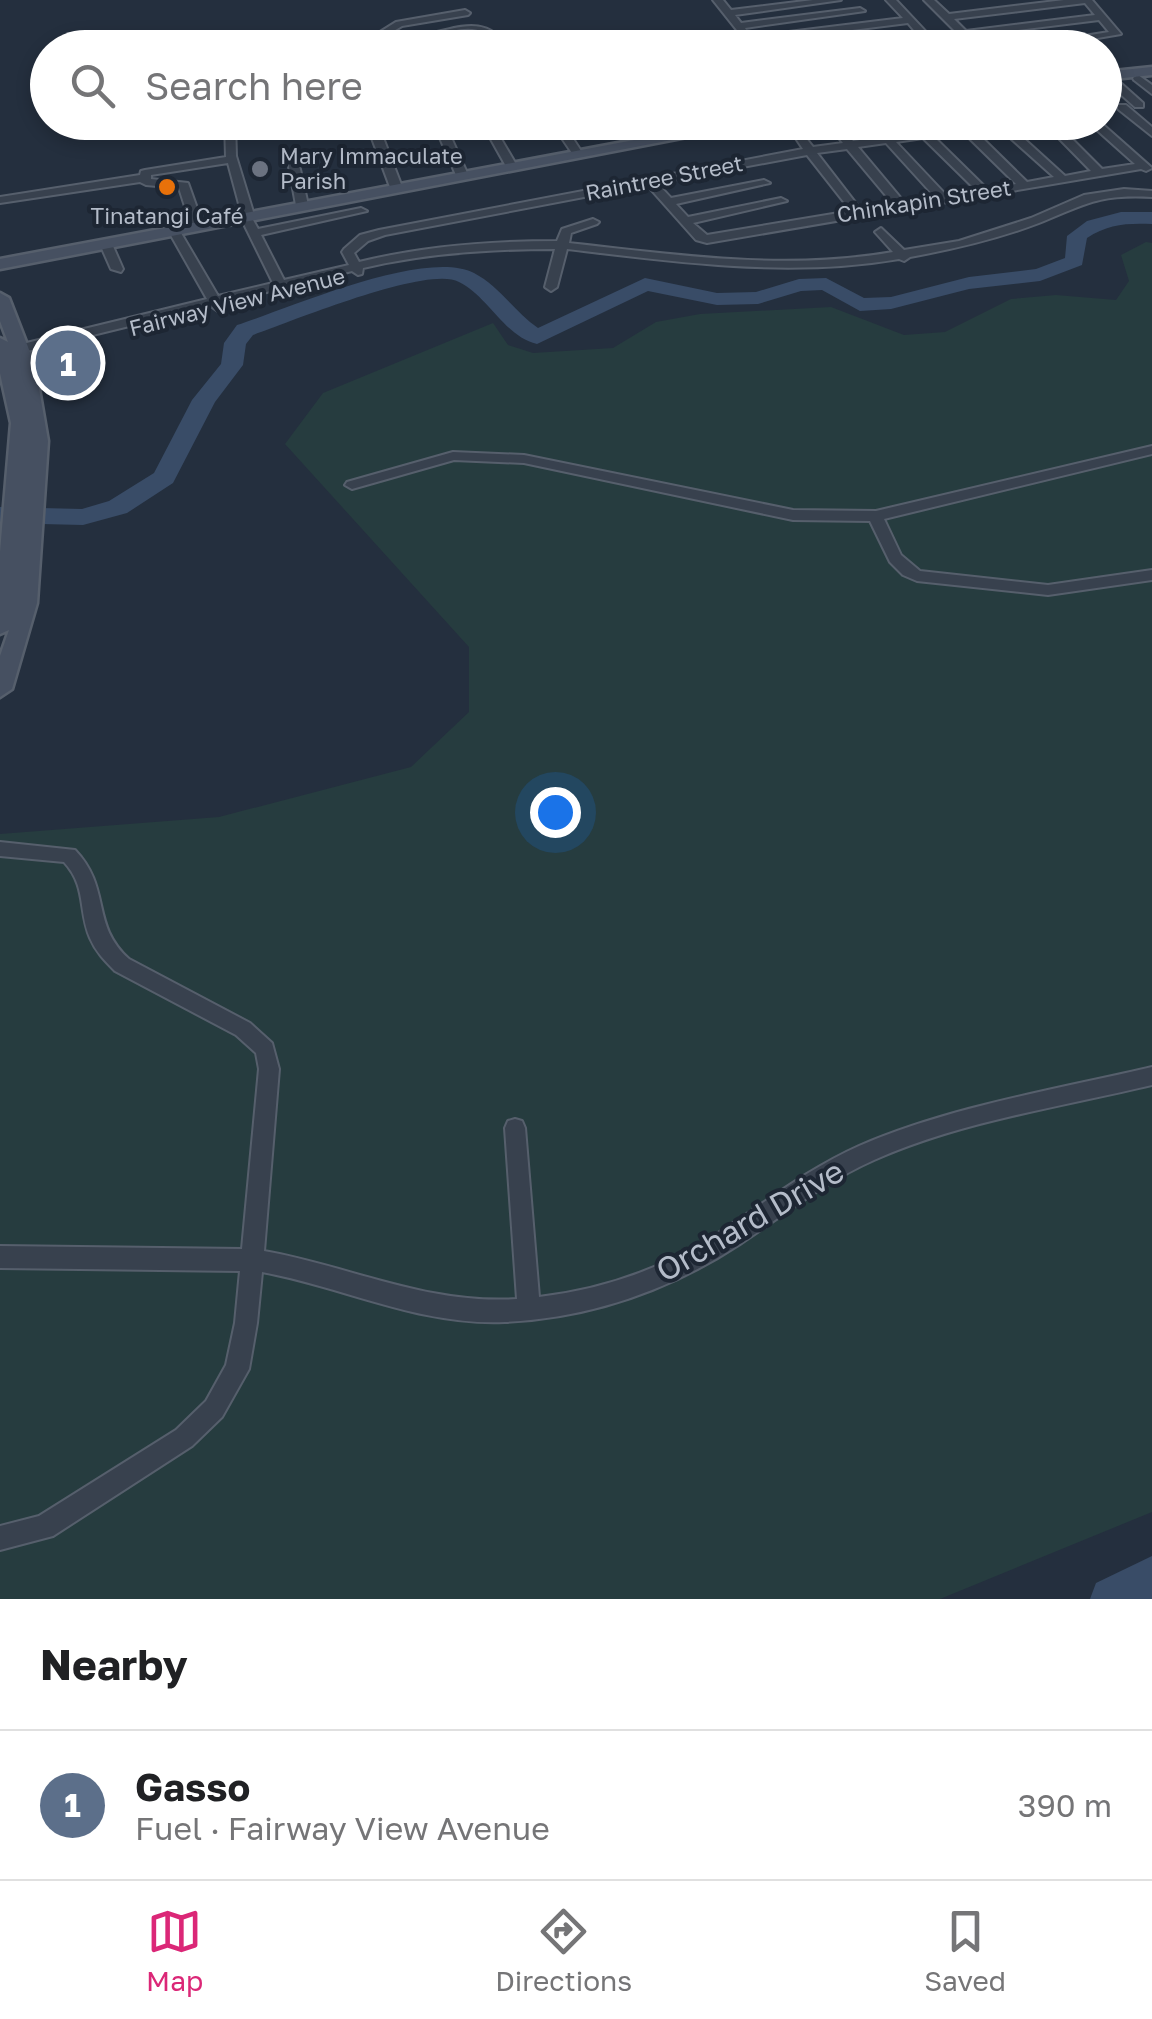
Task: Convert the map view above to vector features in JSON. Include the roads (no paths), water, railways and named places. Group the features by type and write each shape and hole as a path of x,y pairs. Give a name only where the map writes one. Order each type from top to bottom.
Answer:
{"main road":[{"path":"0,264 197,225 250,223 302,205 657,140"},
{"path":"0,298 26,458 19,635 0,689"},
{"path":"0,626 21,548"}],"street":[{"path":"720,0 742,30"},
{"path":"730,14 836,0"},
{"path":"849,0 875,30"},
{"path":"893,2 931,0 961,30"},
{"path":"950,17 1087,0 1113,30"},
{"path":"893,2 920,30"},
{"path":"739,26 860,11"},
{"path":"388,30 399,24 465,13"},
{"path":"995,30 1102,16"},
{"path":"826,30 910,20"},
{"path":"455,30 480,26 490,30"},
{"path":"1145,74 1152,90"},
{"path":"1122,91 1138,105 1122,107"},
{"path":"1122,107 1152,133"},
{"path":"231,140 232,159 250,223 280,284"},
{"path":"379,140 396,187"},
{"path":"446,140 462,175"},
{"path":"496,140 511,166"},
{"path":"568,140 578,154"},
{"path":"802,140 856,212"},
{"path":"846,140 900,204"},
{"name":"Raintree Street","path":"356,267 348,252 353,245 383,232 880,140"},
{"path":"889,140 942,198"},
{"path":"930,140 982,191"},
{"path":"978,140 1024,184"},
{"path":"1021,140 1062,178"},
{"path":"1066,140 1099,172"},
{"path":"1114,140 1147,168"},
{"path":"292,156 302,205"},
{"path":"144,178 146,171 232,159"},
{"path":"745,163 800,220"},
{"name":"Chinkapin Street","path":"685,221 706,239 800,220 1099,172 1147,168"},
{"path":"0,200 144,178 152,184 184,184 197,225"},
{"path":"649,181 685,221 782,201"},
{"path":"668,202 764,182"},
{"name":"Fairway View Avenue","path":"216,304 356,267 493,245 560,245 718,263 785,266 904,257 1035,220 1084,198 1124,192 1152,194"},
{"path":"250,223 360,211"},
{"path":"551,286 560,245 572,226 593,222"},
{"path":"174,230 216,304"},
{"path":"881,232 904,257"},
{"path":"106,244 117,269"},
{"name":"Fairway View Avenue","path":"11,349 118,328 356,267"},
{"path":"352,485 454,456 524,459 793,515 876,516 1152,450"},
{"path":"876,516 892,555 906,571 917,576 1048,590 1152,575"},
{"path":"0,849 69,855 87,875 96,934 104,952 243,1030 265,1049 269,1098 253,1260 237,1369 214,1409 184,1438 44,1527 0,1538"},
{"name":"Orchard Drive","path":"0,1260 253,1260 288,1265 417,1307 462,1312 566,1304 634,1286 686,1264 799,1190 866,1154 930,1131 1152,1076"},
{"path":"515,1128 529,1309"}],"waterway":[{"path":"0,515 83,517 118,507 164,478 204,400 232,365 235,343 245,330 413,276 453,272 466,277 537,337 645,284 717,299 758,298 799,285 826,284 860,305 891,303 969,283 1040,275 1075,261 1077,236 1094,225 1121,218 1152,218"},
{"path":"1112,1599 1152,1578"}],"place":[{"name":"Mary Immaculate Parish","path":"260,169"},
{"name":"Tinatangi Café","path":"167,187"},
{"name":"Gasso","path":"68,363"}]}
